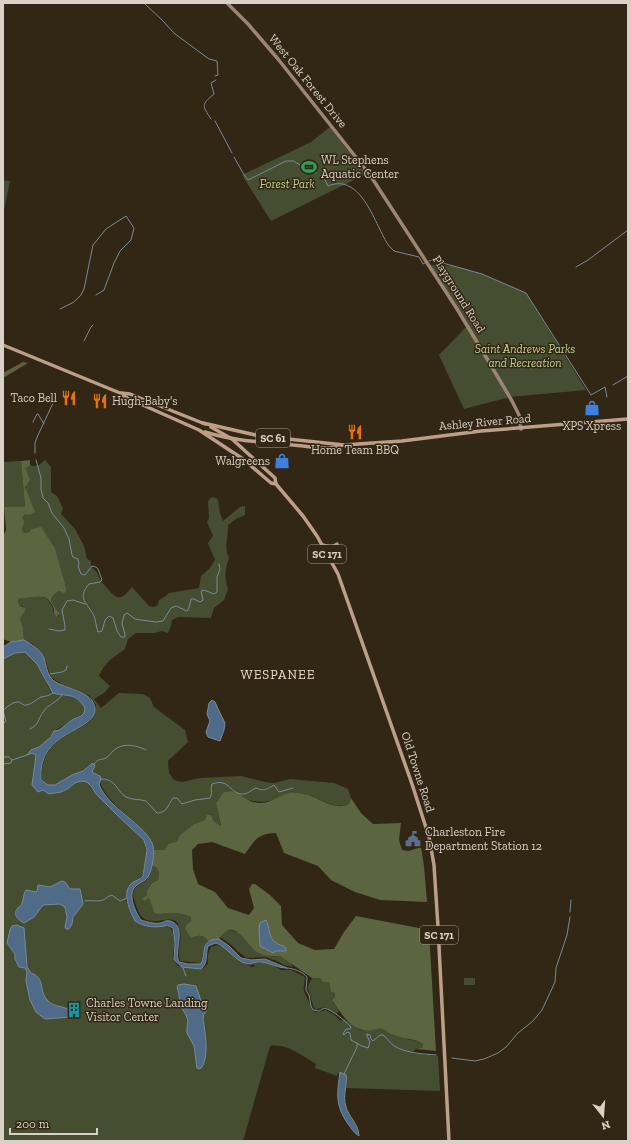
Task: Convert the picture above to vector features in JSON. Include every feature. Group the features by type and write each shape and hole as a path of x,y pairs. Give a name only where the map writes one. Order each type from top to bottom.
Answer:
{"main road":[{"name":"West Oak Forest Drive","path":"227,3 248,24 278,59 370,175"},
{"name":"Playground Road","path":"370,175 486,355 519,415 521,429"},
{"path":"3,345 120,393"},
{"name":"SC 171","path":"120,393 130,394 203,424 232,439 275,478 276,484 271,483 243,459 199,430 133,401 120,393"},
{"name":"Ashley River Road","path":"203,424 260,436 344,445 402,441 481,432 628,419"},
{"name":"Ashley River Road","path":"199,430 232,439 323,447 337,447 344,445"},
{"name":"Old Towne Road","path":"276,484 294,504 322,545 338,574 412,784 429,838 434,865 449,1141"},
{"path":"322,545 330,547 337,544"}],"green space":[{"name":"Forest Park","path":"330,127 366,174 271,221 242,175 311,142"},
{"path":"3,180 10,181 3,215"},
{"name":"Saint Andrews Parks and Recreation","path":"429,265 455,266 482,274 526,293 586,390 510,397 464,409 439,355 467,326"},
{"path":"23,362 28,363 3,378 3,373"},
{"path":"30,460 30,465 26,469 30,480 25,487 35,512 30,515 25,514 22,518 25,521 22,529 24,533 29,532 31,529 41,527 55,548 66,592 63,593 60,591 52,598 51,601 60,613 57,617 54,614 52,604 45,597 18,599 19,605 26,609 20,619 23,627 24,640 11,642 3,639 3,536 6,530 4,507 25,507 21,461"},
{"path":"45,460 51,467 51,492 57,496 63,508 61,514 75,529 84,546 87,559 91,561 91,567 97,572 104,584 115,596 123,596 132,587 149,606 154,607 158,605 159,600 169,593 199,588 201,576 209,569 215,560 208,543 213,536 207,522 209,518 208,501 212,497 218,500 223,521 240,507 245,506 245,515 228,525 226,549 229,558 226,580 228,589 224,600 214,608 211,618 178,617 172,620 168,633 162,631 154,633 136,633 128,639 125,649 110,660 103,668 99,676 110,686 104,693 94,699 101,708 119,693 143,694 150,698 154,707 185,730 188,742 168,761 169,773 174,780 182,782 200,778 241,776 274,783 290,779 334,783 348,789 351,798 349,804 337,806 309,795 290,793 270,801 259,802 249,800 233,792 220,798 216,803 221,827 211,818 194,824 180,835 177,841 168,844 164,850 153,850 151,842 146,834 112,801 105,792 100,782 100,775 92,772 95,765 92,762 82,771 55,785 48,785 42,780 45,757 53,745 66,735 89,722 94,716 96,705 90,696 63,685 51,677 44,656 33,644 24,640 23,627 20,619 23,614 23,606 19,605 18,599 45,597 52,606 54,614 59,617 59,611 51,601 53,594 60,591 63,578 55,548 41,528 31,529 29,532 24,533 22,529 25,521 22,518 25,514 26,469 30,465 37,466"},
{"path":"21,461 25,507 3,507 3,462"},
{"path":"25,652 37,664 50,689 55,693 76,698 85,708 84,713 54,731 51,737 39,747 36,755 32,785 43,790 69,788 75,783 81,781 87,782 96,794 144,840 146,849 146,864 144,873 138,880 128,886 126,900 134,920 148,927 157,928 168,926 171,929 174,939 173,960 178,966 202,969 208,964 208,954 211,947 218,945 252,967 255,966 252,963 269,963 281,970 291,970 305,977 304,991 314,1012 325,1010 333,1014 341,1021 344,1019 360,1030 371,1031 377,1028 384,1029 391,1034 420,1041 423,1044 423,1047 416,1049 412,1053 438,1056 440,1091 345,1088 347,1078 337,1073 337,1076 315,1068 316,1064 288,1048 282,1046 270,1046 243,1141 3,1141 3,659 15,653"},
{"path":"224,792 237,793 256,803 269,802 285,794 291,793 308,795 328,804 338,806 349,804 351,798 361,813 373,824 401,823 399,840 402,850 409,851 421,847 427,902 380,900 355,892 331,880 318,866 284,853 276,833 258,838 245,854 212,842 198,844 192,850 193,869 198,884 215,892 228,908 249,915 254,908 249,889 252,884 255,884 270,895 281,906 282,925 298,943 315,950 334,949 356,916 429,931 436,1051 416,1049 423,1047 423,1044 391,1034 383,1029 379,1028 368,1031 361,1030 347,1020 332,1000 335,997 335,993 331,992 329,982 323,982 320,978 312,978 280,956 269,956 259,953 235,931 230,930 225,932 219,939 208,941 204,937 200,936 191,938 185,929 186,925 191,921 191,917 176,913 154,913 149,898 145,901 142,899 147,895 146,892 152,883 158,880 159,872 156,867 152,866 153,850 164,850 168,844 177,841 180,835 194,824 205,820 207,815 211,815 214,822 221,826 216,803"},
{"path":"152,866 156,867 159,872 158,880 152,883 146,892 147,895 143,899 149,898 154,913 179,913 191,917 191,921 186,925 185,929 191,938 200,936 204,937 208,941 205,944 201,963 180,961 179,951 181,937 176,921 170,919 155,921 148,920 139,914 133,892 137,886 148,878"},
{"path":"230,930 238,932 252,948 273,957 280,956 290,962 293,967 265,957 247,958 220,937 224,932"},
{"path":"312,978 321,978 323,982 329,982 331,992 335,993 335,997 332,1000 339,1011 337,1014 324,1007 315,1010 308,987"},
{"path":"464,978 475,978 475,985 464,985"}],"water":[{"path":"24,640 41,652 51,678 62,685 89,697 93,702 95,709 93,717 86,723 56,741 48,751 42,763 41,780 48,785 55,785 72,775 83,771 92,763 95,765 92,772 100,776 101,779 99,784 103,793 118,809 144,831 150,839 154,849 151,870 147,879 137,885 132,892 132,900 141,920 156,923 170,921 175,924 179,933 179,962 201,964 206,944 213,940 219,939 229,946 241,958 251,960 265,959 287,968 262,962 247,964 237,959 221,945 216,943 208,946 206,961 201,969 182,967 174,960 175,943 173,928 167,925 151,927 142,925 135,921 128,902 127,891 132,883 143,876 147,850 144,840 96,794 87,782 81,781 61,792 49,794 43,790 38,792 32,785 36,755 32,753 27,755 31,750 39,747 51,737 54,731 59,730 72,720 81,716 84,713 85,708 78,699 74,697 53,693 37,664 25,652 15,653 3,659 3,647 11,642"},
{"path":"212,700 215,702 225,723 220,741 208,737 206,732 210,721 207,714 209,703"},
{"path":"62,881 65,882 70,889 80,889 83,904 73,917 72,924 69,929 66,929 65,927 67,917 65,907 60,904 43,905 34,917 24,923 18,919 16,910 21,905 26,890 36,892 38,885 50,887"},
{"path":"266,920 273,940 286,948 286,951 276,951 273,953 260,946 260,923"},
{"path":"17,925 24,928 27,967 31,973 39,978 43,993 48,1001 54,1005 69,1010 71,1012 70,1017 45,1019 36,1012 30,1000 26,981 27,972 25,968 19,967 15,959 15,954 7,943 12,926"},
{"path":"184,984 196,986 201,1001 207,1010 203,1019 206,1038 206,1053 203,1065 200,1069 197,1068 194,1046 187,1033 188,1021 180,1005 177,987 178,985"},
{"path":"340,1072 346,1075 345,1103 347,1111 359,1132 359,1136 348,1124 339,1105 338,1093"}],"waterway":[{"path":"144,3 175,34 209,59 217,61 218,75 215,76"},
{"path":"211,119 204,105 214,94 211,83 216,80"},
{"path":"215,121 232,153"},
{"path":"234,157 248,180 286,161 293,161 316,173"},
{"path":"320,176 324,178 328,186 340,184 350,187 359,194 373,215 389,246 394,251 419,257 423,264 425,263"},
{"path":"60,309 74,302 81,295 84,289 93,245 106,229 126,216 134,228 131,240 120,251 104,290 96,295"},
{"path":"576,267 588,260 628,230"},
{"path":"429,261 432,260 482,274 526,293 591,395 605,387 607,397"},
{"path":"84,341 93,325"},
{"path":"613,385 628,376"},
{"path":"35,453 35,443 54,401"},
{"path":"33,422 38,414 44,424"},
{"path":"36,460 41,478 43,498 48,503 52,513 64,528 69,539 72,555 78,559 78,566 81,574 85,575 92,566 96,567 102,580 100,582 89,584 83,594 84,601 94,616 98,632 102,631 105,620 109,616 113,618 117,631 121,637 125,637 122,624 124,615 127,613 135,619 156,622 163,621 171,608 176,606 187,611 191,599 200,602 203,600 201,591 204,590 214,594 217,592 217,577 220,569 219,564"},
{"path":"49,629 59,631 65,630 62,610 67,601 73,600 85,604"},
{"path":"50,674 62,672 66,670 67,666"},
{"path":"3,724 6,721 3,711 10,705 15,702 19,702 24,705 31,704 41,697 53,693"},
{"path":"30,729 37,724 45,709 62,695"},
{"path":"93,765 98,760 106,758 121,746 129,745 146,750"},
{"path":"3,764 11,763 12,760 27,755"},
{"path":"3,757 9,757 12,760"},
{"path":"101,779 106,779 113,783 126,797 146,801 157,813 163,812 173,798 177,798 182,804 210,798 212,784 225,784 237,793 241,794 247,793 256,788 265,790 274,785 279,792 293,788"},
{"path":"85,901 101,901 112,895 120,901 127,898"},
{"path":"570,912 571,900"},
{"path":"452,1058 475,1061 498,1053 506,1047 518,1033 533,1021 542,1010 555,982 556,968 567,935 570,917"},
{"path":"183,968 186,976"},
{"path":"286,968 303,973 307,977 306,990 313,1010 319,1011 324,1008 339,1016 351,1027 350,1029 346,1029 343,1034 344,1035 347,1032 350,1033 351,1040 368,1048 370,1042 367,1034 370,1035 373,1041 380,1035 383,1035 393,1045 404,1050 415,1053 436,1055"},
{"path":"344,1074 357,1047 357,1043"}],"place":[{"name":"WL Stephens Aquatic Center","path":"309,167"},
{"name":"Taco Bell","path":"69,398"},
{"name":"Hugh-Baby's","path":"100,401"},
{"name":"XPS Xpress","path":"592,408"},
{"name":"Home Team BBQ","path":"355,432"},
{"name":"Walgreens","path":"282,461"},
{"name":"Charleston Fire Department Station 12","path":"413,839"},
{"name":"Charles Towne Landing Visitor Center","path":"74,1010"}],"district":[{"name":"WESPANEE","path":"278,674"}]}
